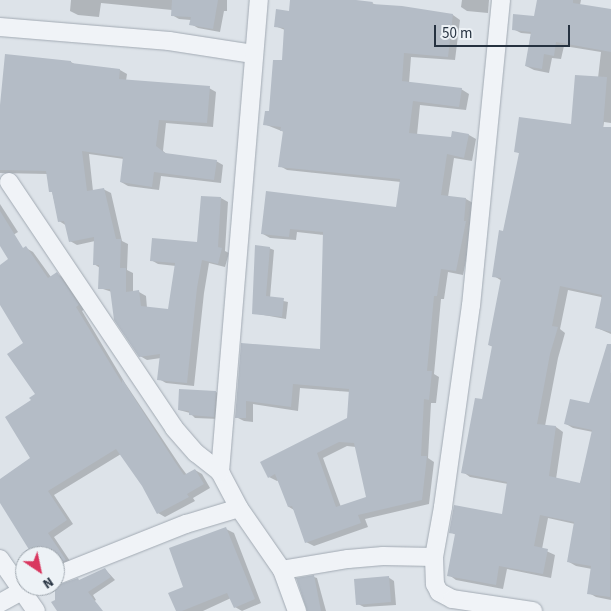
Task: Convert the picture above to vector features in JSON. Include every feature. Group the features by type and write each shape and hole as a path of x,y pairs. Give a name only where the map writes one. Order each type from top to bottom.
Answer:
{"street":[{"path":"220,472 253,54 259,0"},
{"path":"501,0 471,305 443,507 434,557 435,584 444,596 457,600 533,611"},
{"path":"0,27 169,41 253,54"},
{"path":"9,182 174,428 196,453 220,472 239,508 282,570 297,611"},
{"path":"65,572 186,524 239,508"},
{"path":"282,570 348,559 383,556 434,557"},
{"path":"0,558 15,575"},
{"path":"0,603 15,595"},
{"path":"30,596 36,611"}],"building":[{"path":"172,0 218,0 213,29 189,25 191,17 171,16"},
{"path":"290,0 356,0 373,2 372,4 402,6 453,14 448,57 404,53 402,81 462,88 459,107 413,101 409,133 451,137 452,131 469,134 464,158 447,154 441,195 466,198 464,221 466,221 456,271 441,269 437,296 434,296 427,371 432,371 429,400 424,399 421,456 427,456 422,500 358,515 361,523 305,543 292,506 288,507 275,474 268,478 260,462 347,418 349,389 293,384 291,407 246,401 246,418 235,418 241,343 320,349 323,232 290,229 289,237 261,234 266,191 396,207 400,179 278,167 283,131 280,131 281,127 263,125 265,111 269,111 273,60 282,60 284,28 274,27 276,9 289,11","holes":["339,442 354,443 366,497 336,507 317,453"]},
{"path":"537,0 573,0 573,3 611,9 611,52 556,42 554,56 544,54 542,69 525,66 531,32 512,30 513,14 534,16"},
{"path":"5,54 71,61 71,63 120,69 119,79 210,86 207,123 159,120 156,146 165,153 217,160 214,180 154,172 152,187 120,182 123,157 82,151 87,191 104,188 116,239 121,239 120,268 126,268 126,292 139,290 141,306 168,309 175,263 150,261 152,238 197,242 201,196 221,197 218,247 222,248 218,264 202,260 197,288 187,383 157,380 160,354 139,357 114,320 110,289 98,289 99,265 93,265 94,237 69,242 64,221 58,222 52,192 49,192 46,171 0,170 0,105"},
{"path":"575,75 607,77 603,127 611,127 611,332 595,328 602,295 560,286 552,326 558,327 550,354 537,424 556,426 549,476 580,483 592,430 564,424 570,399 589,403 607,344 611,344 610,597 587,594 591,566 567,562 574,522 540,515 534,546 548,549 543,574 499,566 496,585 447,576 455,534 449,533 454,505 502,514 507,482 461,473 475,398 482,399 492,346 488,345 501,278 492,277 499,230 503,231 519,153 514,152 519,117 571,124"},
{"path":"0,211 23,248 26,246 48,278 57,272 79,305 76,307 122,383 122,379 184,475 195,469 204,484 187,494 189,497 157,514 142,486 116,449 48,491 67,520 48,533 57,546 27,546 0,503 0,479 30,458 5,417 31,400 29,398 35,394 7,354 23,343 0,305 0,265 8,259 0,246"},
{"path":"255,245 270,247 266,296 284,298 282,317 252,314"},
{"path":"179,389 216,391 214,417 189,415 189,411 178,410"},
{"path":"226,527 255,599 234,608 227,593 182,611 176,611 168,593 183,587 169,548"},
{"path":"105,568 111,577 88,592 103,611 57,611 51,602 55,600 55,596 65,596 65,583 78,578 79,580"},
{"path":"314,575 321,611 307,611 296,578"},
{"path":"389,576 391,602 356,605 354,579"}]}
